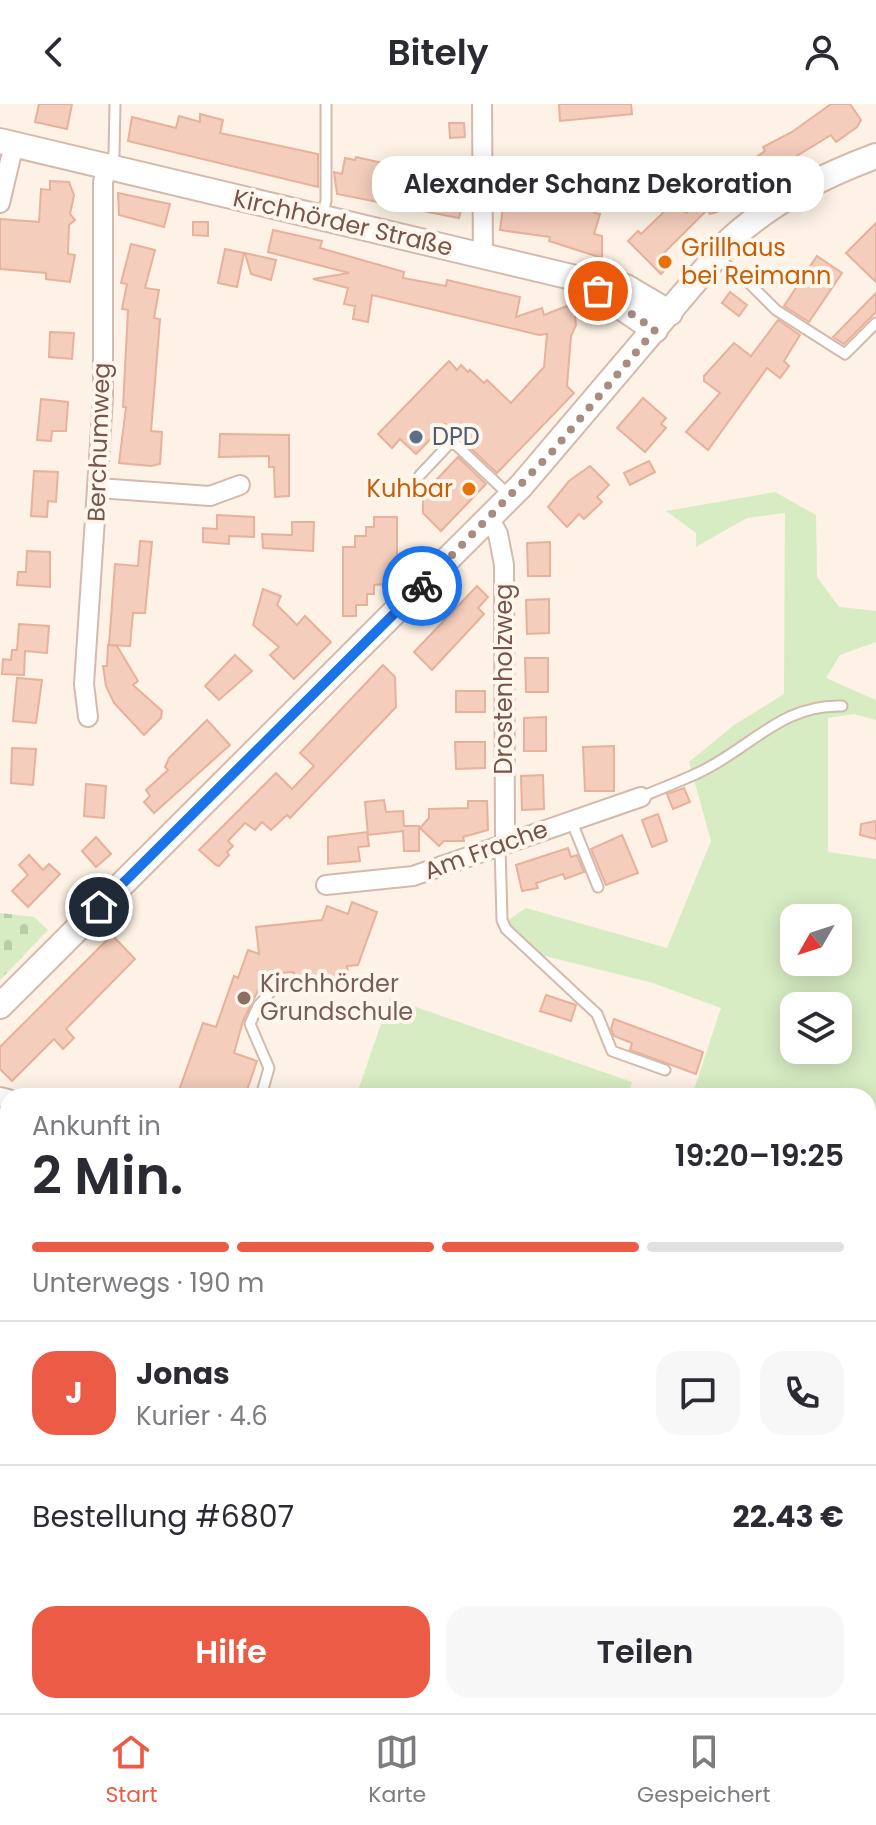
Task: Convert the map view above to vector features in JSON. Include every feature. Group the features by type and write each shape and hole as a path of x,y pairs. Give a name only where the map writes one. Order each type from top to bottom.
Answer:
{"main road":[{"name":"Kirchhörder Straße","path":"7,142 580,279 597,278 626,287 663,322"},
{"path":"0,1006 511,497 716,257 753,219 796,190 876,156"}],"street":[{"path":"482,104 483,256"},
{"path":"0,203 7,142"},
{"name":"Berchumweg","path":"88,717 84,684 103,398 103,182 107,167"},
{"path":"98,488 210,496 240,485"},
{"name":"Drostenholzweg","path":"489,518 498,534 504,565 502,844"},
{"name":"Am Frache","path":"326,885 413,876 641,797"}],"lane":[{"path":"107,167 114,154 115,104"},
{"path":"321,218 326,201 326,104"},
{"path":"716,257 746,280 776,310 845,354 876,323"},
{"path":"420,475 452,441 511,497"},
{"path":"641,797 704,770 790,715 815,705 842,706"},
{"path":"571,820 598,887"},
{"path":"502,844 502,920 506,929 597,1014 612,1051 665,1070"},
{"path":"264,1088 268,1060 253,1038 250,1024 258,1006 276,986"}],"green space":[{"path":"775,492 816,515 817,577 839,607 876,611 876,642 840,655 826,678 876,700 876,720 854,714 828,718 828,852 876,859 876,1088 695,1088 721,1008 653,983 541,955 506,922 526,908 667,948 711,841 689,762 734,725 784,694 785,513 747,518 696,547 696,533 666,511"},
{"path":"0,913 34,917 48,930 0,980"},
{"path":"390,998 632,1082 630,1088 359,1088"}],"building":[{"path":"39,104 72,104 67,129 35,122"},
{"path":"559,104 631,104 632,114 560,121"},
{"path":"831,104 850,104 861,120 857,127 836,142 831,135 777,168 774,162 751,177 753,180 730,203 717,212 710,214 707,210 663,254 672,263 661,274 628,241 638,231 641,234 674,202 686,213 707,199 702,191 725,168 738,159 743,166 765,151 763,147 792,132"},
{"path":"200,114 223,120 220,133 318,154 318,187 128,141 132,117 176,128 179,116 200,122"},
{"path":"449,123 464,123 465,137 450,138"},
{"path":"356,157 396,166 393,178 465,194 459,218 337,194 334,172 342,174 345,158 355,160"},
{"path":"50,181 69,182 74,195 70,214 75,220 69,225 68,254 75,255 70,282 46,279 46,273 0,269 0,219 39,222 41,189 50,190"},
{"path":"505,191 539,196 538,201 563,207 564,201 595,209 594,213 600,214 594,234 602,236 602,258 549,241 550,237 500,230"},
{"path":"118,193 170,204 164,227 119,215"},
{"path":"193,222 208,222 208,236 193,235"},
{"path":"876,223 876,282 846,253"},
{"path":"273,230 322,241 320,248 404,272 403,278 446,286 447,280 520,297 516,317 542,308 544,315 567,306 575,315 576,325 571,336 567,386 574,393 497,473 445,424 416,454 400,439 392,448 378,434 449,361 457,370 461,365 484,383 487,380 511,403 544,367 547,334 539,335 372,295 368,322 353,319 355,306 344,304 348,288 313,279 349,273 268,252"},
{"path":"131,244 155,250 145,288 159,290 154,318 160,319 151,431 162,432 160,464 151,466 119,463 126,407 123,407 128,310 122,309 127,284 121,283"},
{"path":"225,249 244,253 237,287 218,283"},
{"path":"245,253 276,260 271,280 251,274"},
{"path":"817,256 842,273 809,322 784,306"},
{"path":"730,292 747,305 739,316 722,303"},
{"path":"876,293 876,312 844,344 833,337"},
{"path":"778,320 800,335 784,361 789,366 780,378 767,368 708,450 686,432 720,393 704,381 704,376 734,343 751,356"},
{"path":"50,332 74,333 72,359 49,357"},
{"path":"643,398 666,418 661,424 666,428 645,452 617,428"},
{"path":"41,399 68,402 66,431 52,431 51,441 37,440"},
{"path":"220,434 289,435 289,496 275,497 274,467 269,467 269,456 219,457"},
{"path":"458,457 486,484 441,531 423,513 423,494"},
{"path":"649,461 655,472 630,485 624,473"},
{"path":"590,466 609,485 597,497 602,502 584,519 579,514 567,527 548,507 569,481"},
{"path":"34,471 58,472 56,502 48,501 47,517 31,516"},
{"path":"217,515 254,517 254,537 229,536 229,544 203,542 203,528 217,529"},
{"path":"374,517 397,517 397,573 386,573 386,584 374,585 374,594 367,594 367,605 356,605 356,616 343,616 343,547 355,547 355,536 366,536 366,527 374,527"},
{"path":"292,522 314,522 313,551 263,548 262,534 292,535"},
{"path":"140,541 152,542 145,613 133,613 130,646 109,645 115,564 138,566"},
{"path":"550,542 550,576 528,576 527,543"},
{"path":"27,551 50,552 50,587 17,585 18,572 26,572"},
{"path":"477,586 488,597 478,608 484,614 432,670 414,652"},
{"path":"263,589 281,596 277,605 297,625 305,616 331,642 294,679 270,655 279,647 253,625"},
{"path":"549,599 549,633 527,634 526,600"},
{"path":"19,624 49,626 47,653 25,651 24,675 2,674 3,659 11,660 12,650 17,650"},
{"path":"108,645 117,646 138,681 133,685 162,711 161,718 144,735 114,703 106,686 103,666 107,666"},
{"path":"235,655 252,671 219,700 205,686"},
{"path":"525,658 548,658 548,692 526,692"},
{"path":"383,665 395,677 396,707 290,818 287,815 271,830 262,822 255,830 245,823 228,841 233,846 219,866 199,850 276,773 292,789 314,766 300,753"},
{"path":"17,678 42,680 36,723 13,721"},
{"path":"456,691 485,691 485,712 456,712"},
{"path":"546,717 546,751 524,751 524,718"},
{"path":"207,720 230,745 154,813 144,802 150,796 146,790 168,770 165,767 169,758"},
{"path":"455,742 485,742 485,768 456,769"},
{"path":"614,746 614,791 585,791 583,747"},
{"path":"12,748 36,749 33,785 11,783"},
{"path":"543,775 544,809 522,810 521,776"},
{"path":"86,784 106,786 104,818 84,816"},
{"path":"684,788 690,802 673,809 667,794"},
{"path":"384,800 386,812 403,811 404,826 419,826 419,851 404,851 403,831 368,835 365,802"},
{"path":"468,801 487,801 488,830 463,837 464,841 444,841 439,846 420,828 429,818 429,809 468,808"},
{"path":"658,814 667,841 652,847 642,820"},
{"path":"876,821 876,839 860,835 861,824"},
{"path":"367,832 369,846 358,847 360,861 328,864 328,837"},
{"path":"622,835 638,873 606,885 591,849"},
{"path":"96,837 111,854 96,867 82,851"},
{"path":"568,848 571,857 577,855 584,872 565,879 563,874 536,883 538,888 522,891 516,865"},
{"path":"29,855 43,870 49,864 60,874 28,907 12,891 28,875 19,865"},
{"path":"352,902 377,912 358,965 347,966 350,989 307,994 293,972 266,974 243,1021 234,1053 257,1061 248,1088 180,1088 203,1023 216,1027 234,976 238,978 248,950 259,954 256,927 322,920 327,906 348,914"},
{"path":"112,935 135,959 66,1029 74,1038 63,1049 54,1039 12,1081 0,1069 0,1047"},
{"path":"546,995 576,1005 571,1021 540,1011"},
{"path":"614,1019 703,1052 696,1074 630,1050 632,1043 614,1036 611,1029"}],"way so far":[{"path":"422,586 552,452 655,330 623,305 598,291"}],"place":[{"name":"Grillhaus bei Reimann","path":"665,262"},
{"name":"Alexander Schanz Dekoration","path":"598,291"},
{"name":"DPD","path":"416,437"},
{"name":"Kuhbar","path":"469,489"},
{"name":"Kirchhörder Grundschule","path":"244,998"}],"route":[{"path":"99,907 422,586"}]}
